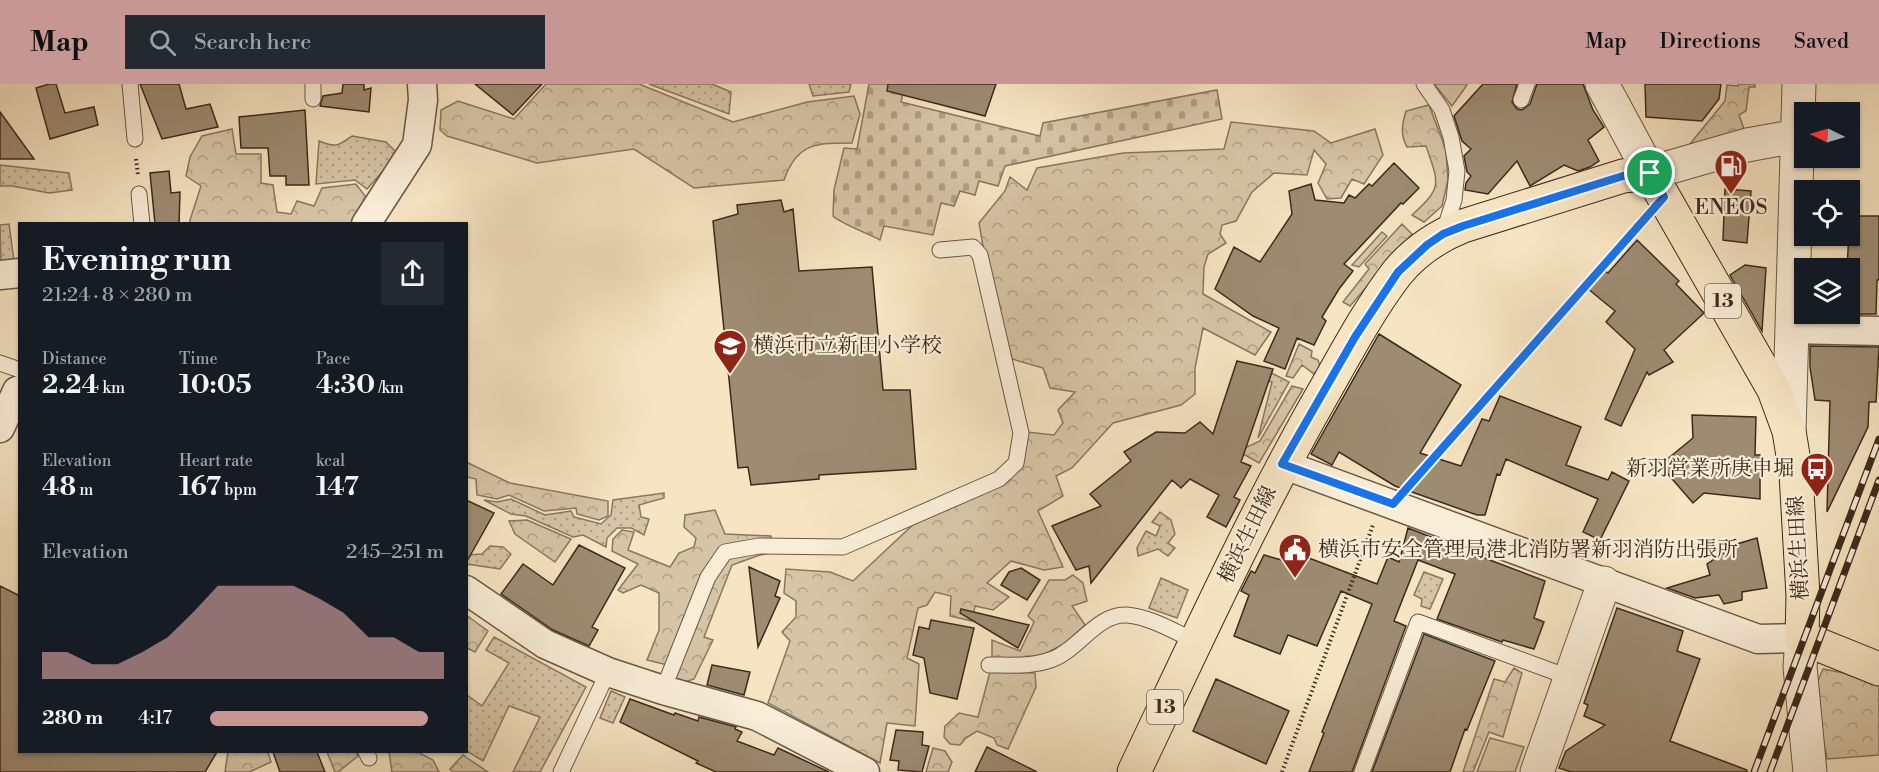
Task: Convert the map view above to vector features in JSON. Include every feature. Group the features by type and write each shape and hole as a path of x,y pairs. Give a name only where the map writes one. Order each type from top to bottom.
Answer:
{"main road":[{"name":"横浜生田線","path":"1134,772 1282,464 1355,337 1398,272 1427,245 1443,234 1623,176 1657,185 1774,390 1789,431 1797,496 1803,596 1802,638"},
{"path":"1802,638 1879,669"}],"street":[{"path":"367,222 417,145 423,100 422,84"},
{"path":"1602,84 1657,185 1747,145 1794,137"},
{"path":"1798,102 1799,84"},
{"path":"1789,431 1796,168"},
{"path":"0,275 18,273"},
{"path":"1792,329 1879,331"},
{"path":"0,428 18,390"},
{"path":"1282,464 1758,639 1802,638 1800,667 1810,772"},
{"path":"1536,772 1604,583"},
{"path":"468,591 545,644 608,672 757,716 865,772"}],"lane":[{"path":"130,84 135,140"},
{"path":"1424,84 1442,110 1451,137 1456,171 1454,200 1443,234"},
{"path":"1521,100 1527,84"},
{"path":"139,194 142,222"},
{"path":"663,690 708,577 726,552 759,546 843,547 999,479 1016,463 1021,433 980,255 973,248 940,250"},
{"path":"0,363 18,369"},
{"path":"989,665 1035,664 1055,659 1073,648 1113,616 1127,615 1146,619 1197,642"},
{"path":"1362,772 1418,622 1571,678"},
{"path":"561,772 608,672"}],"path":[{"path":"135,140 139,194"},
{"path":"1393,504 1657,185"},
{"path":"1282,772 1373,525"}],"green space":[{"path":"546,84 639,84 733,122 807,102 854,96 860,114 852,143 818,145 809,148 795,159 784,180 694,188 634,149 537,163 447,136 440,130 441,110 458,101 514,119"},
{"path":"649,84 712,84 731,92 729,114"},
{"path":"809,84 851,84 849,92 813,96"},
{"path":"869,84 905,84 901,102 1040,136 1043,123 1217,90 1222,119 1005,166 998,186 979,181 975,195 960,191 954,206 941,203 933,235 884,226 880,240 833,216 834,190 844,148 857,149"},
{"path":"1434,84 1467,84 1467,85 1452,106"},
{"path":"1738,84 1755,84 1755,87 1749,87 1746,111 1739,115 1744,129 1722,138 1690,144 1725,101 1727,85 1738,86"},
{"path":"1429,105 1446,150 1448,180 1442,206 1424,222 1412,215 1433,191 1436,184 1434,169 1426,146 1407,147 1402,129 1406,111"},
{"path":"1231,122 1314,131 1331,143 1375,129 1383,155 1364,184 1352,179 1341,198 1327,199 1318,183 1326,164 1314,150 1307,175 1274,173 1252,192 1236,221 1222,225 1220,234 1226,243 1208,254 1204,267 1203,294 1271,332 1255,355 1203,328 1195,368 1195,394 1181,405 1113,423 1072,468 1056,476 1063,496 1038,511 1063,567 1044,570 1011,561 987,583 1009,597 993,610 975,606 972,621 950,616 951,596 935,592 927,605 918,608 907,658 919,664 915,726 887,723 880,763 768,703 790,641 782,632 796,617 796,601 784,593 786,569 830,572 853,581 917,521 1002,485 1027,432 1054,435 1063,423 1058,410 1075,392 1050,388 1043,368 1012,359 984,252 979,223 1005,191 1010,177 1027,190 1037,168 1123,153 1224,149"},
{"path":"232,129 236,154 261,154 261,183 273,185 277,212 291,214 297,201 314,206 322,188 356,184 368,200 354,222 190,222 201,186 186,176 190,157 202,136"},
{"path":"352,136 386,142 398,154 367,189 355,180 316,184 319,141 337,145"},
{"path":"0,165 69,173 72,190 49,193 0,186"},
{"path":"9,224 15,268 1,269 0,225"},
{"path":"1402,224 1412,234 1350,306 1343,302 1369,269 1365,264"},
{"path":"1382,232 1387,236 1359,267 1352,265"},
{"path":"1299,344 1312,351 1311,357 1318,360 1321,369 1314,374 1302,365 1293,378 1286,376"},
{"path":"1268,371 1289,382 1258,438 1272,382 1264,380"},
{"path":"1292,386 1303,389 1259,463 1238,451 1260,441"},
{"path":"468,463 510,483 608,501 608,516 599,520 577,514 576,508 544,511 509,495 497,499 477,495 476,479 468,477"},
{"path":"664,493 664,498 639,505 641,517 649,519 644,535 631,528 617,528 607,538 606,547 583,535 573,537 526,516 511,514 484,500 497,502 511,499 545,515 571,511 574,517 601,524 611,515 613,500"},
{"path":"715,510 725,534 771,536 776,552 732,565 704,637 713,640 694,679 682,683 673,681 676,667 647,660 659,630 659,593 641,585 623,593 618,590 638,564 612,551 613,539 622,530 634,532 628,550 670,567 679,553 694,547 696,538 684,527 685,515"},
{"path":"1160,512 1171,520 1175,534 1168,543 1175,548 1168,556 1158,549 1138,556 1137,548 1146,531 1156,536 1160,526 1152,522"},
{"path":"527,520 571,539 555,562 515,534 509,521"},
{"path":"490,546 503,547 511,554 500,569 468,564 468,555 482,554"},
{"path":"1424,572 1443,579 1430,609 1421,606 1422,599 1414,595"},
{"path":"1073,575 1083,583 1087,601 1072,606 1085,625 1064,644 1037,658 992,660 992,640 1020,651 1034,622 1028,616 1049,580 1065,580"},
{"path":"1161,578 1188,590 1177,618 1149,608"},
{"path":"468,616 488,631 475,652 468,648"},
{"path":"494,637 586,687 540,772 513,772 540,717 509,706 483,761 468,752 468,696 482,706 509,663 486,650"},
{"path":"1514,668 1522,673 1503,737 1489,732 1473,772 1463,772 1494,679 1505,682"},
{"path":"1823,669 1844,673 1879,686 1879,755 1827,759 1814,690"},
{"path":"990,672 1035,673 1036,687 1008,749 997,745 994,738 977,731 960,745 950,744 944,737 945,726 959,713 978,717"},
{"path":"611,691 625,697 613,723 600,718"},
{"path":"1490,738 1524,747 1515,772 1477,772"},
{"path":"933,748 945,751 952,762 948,772 926,772"},
{"path":"228,753 268,753 271,762 249,772 225,772"},
{"path":"327,753 356,753 358,756 335,772"},
{"path":"389,753 420,753 433,760 439,772 392,772"},
{"path":"463,755 488,772 453,772 450,769"}],"building":[{"path":"56,84 65,113 94,107 98,125 50,139 36,88"},
{"path":"140,84 179,84 186,109 210,104 218,127 162,139"},
{"path":"343,84 364,84 364,90 371,88 369,112 320,106 323,96 342,93"},
{"path":"475,84 542,84 513,115"},
{"path":"888,84 996,84 985,116 887,91"},
{"path":"1483,84 1517,84 1512,102 1517,109 1522,110 1530,104 1537,84 1583,84 1593,110 1604,127 1588,140 1599,161 1578,171 1564,165 1530,186 1517,161 1488,194 1465,190 1466,183 1471,176 1467,172 1464,156 1471,149 1462,141 1454,116"},
{"path":"1645,84 1721,84 1719,99 1702,121 1646,117"},
{"path":"305,110 309,185 286,185 286,176 270,176 268,148 241,148 239,117"},
{"path":"0,112 34,159 0,159"},
{"path":"1394,163 1419,188 1403,204 1401,203 1344,264 1353,271 1322,317 1326,321 1314,345 1297,338 1285,369 1264,361 1279,328 1253,316 1215,289 1234,247 1260,262 1292,214 1289,191 1311,184 1315,200 1344,203 1349,195 1355,198 1369,184 1372,186"},
{"path":"169,171 171,193 180,192 179,222 155,222 150,173"},
{"path":"1725,189 1751,191 1747,243 1723,240"},
{"path":"781,200 784,212 793,209 799,271 872,267 883,390 910,390 916,469 819,475 819,479 751,485 748,467 738,468 713,221 738,214 737,205"},
{"path":"1860,216 1879,216 1879,280 1877,280 1876,314 1860,314 1860,258 1848,258 1848,246 1860,246"},
{"path":"1637,240 1679,281 1676,284 1704,313 1664,350 1673,362 1649,375 1647,372 1621,426 1605,419 1635,349 1606,322 1615,311 1587,288 1605,271 1608,273"},
{"path":"1745,265 1766,268 1762,331 1730,275"},
{"path":"1379,334 1461,385 1420,453 1461,466 1482,419 1489,421 1500,396 1581,427 1566,465 1608,480 1612,472 1629,481 1600,540 1583,532 1598,499 1506,459 1500,475 1497,474 1485,515 1477,515 1395,486 1339,452 1332,465 1311,454"},
{"path":"1810,346 1879,347 1876,402 1869,402 1868,427 1827,512 1830,401 1815,400 1810,367"},
{"path":"1237,361 1273,369 1241,462 1251,466 1234,497 1240,500 1226,527 1207,517 1219,495 1190,479 1181,488 1172,480 1091,583 1089,566 1076,570 1052,526 1101,506 1090,494 1131,461 1124,452 1156,432 1185,433 1200,422 1213,434"},
{"path":"1692,415 1756,417 1755,455 1760,455 1760,499 1704,493 1693,503 1660,465 1693,438"},
{"path":"468,501 494,513 468,559"},
{"path":"1408,528 1431,537 1430,540 1545,581 1534,618 1544,622 1534,649 1503,640 1502,642 1437,619 1455,574 1418,560 1394,621 1406,626 1352,772 1309,772 1324,733 1322,732 1372,604 1341,591 1317,646 1288,635 1280,654 1234,636 1249,595 1241,591 1251,571 1255,573 1264,555 1285,561 1288,550 1377,584 1388,557 1399,562"},
{"path":"1757,538 1767,588 1742,592 1742,600 1724,604 1719,595 1695,598 1667,588 1710,575 1707,564 1737,544"},
{"path":"579,545 625,568 592,627 598,630 589,646 553,630 501,594 523,564 553,585"},
{"path":"749,567 780,581 775,596 780,598 758,647"},
{"path":"1021,568 1040,580 1027,600 1001,585 1009,572"},
{"path":"0,586 18,595 18,753 216,753 205,772 0,772"},
{"path":"1617,608 1683,631 1677,651 1700,659 1670,741 1747,770 1747,772 1571,772 1559,768 1566,751 1605,725 1584,716 1588,705 1584,703"},
{"path":"961,609 1029,625 1018,648 960,613"},
{"path":"931,620 974,628 957,699 930,693 924,658 913,655 919,627 929,629"},
{"path":"1424,634 1495,661 1467,730 1465,729 1450,772 1372,772"},
{"path":"712,665 750,672 744,695 707,685"},
{"path":"1216,679 1289,711 1266,764 1193,731"},
{"path":"630,699 674,715 675,713 698,721 699,717 736,727 735,729 742,732 737,741 774,755 778,748 829,772 716,772 620,722"},
{"path":"896,730 923,732 922,745 929,746 922,772 898,770 899,761 890,760"},
{"path":"987,747 1037,772 975,772"},
{"path":"273,753 317,753 325,772 280,772"}],"railway":[{"path":"1754,772 1879,439"},
{"path":"1770,772 1879,480"}],"place":[{"name":"ENEOS","path":"1731,195"},
{"name":"横浜市立新田小学校","path":"730,375"},
{"name":"新羽営業所庚申堀","path":"1817,498"},
{"name":"横浜市安全管理局港北消防署新羽消防出張所","path":"1295,579"}],"route":[{"path":"1650,173 1664,197 1393,504 1282,464 1355,337 1398,272 1427,245 1443,234 1463,226 1623,176 1650,173"}]}
